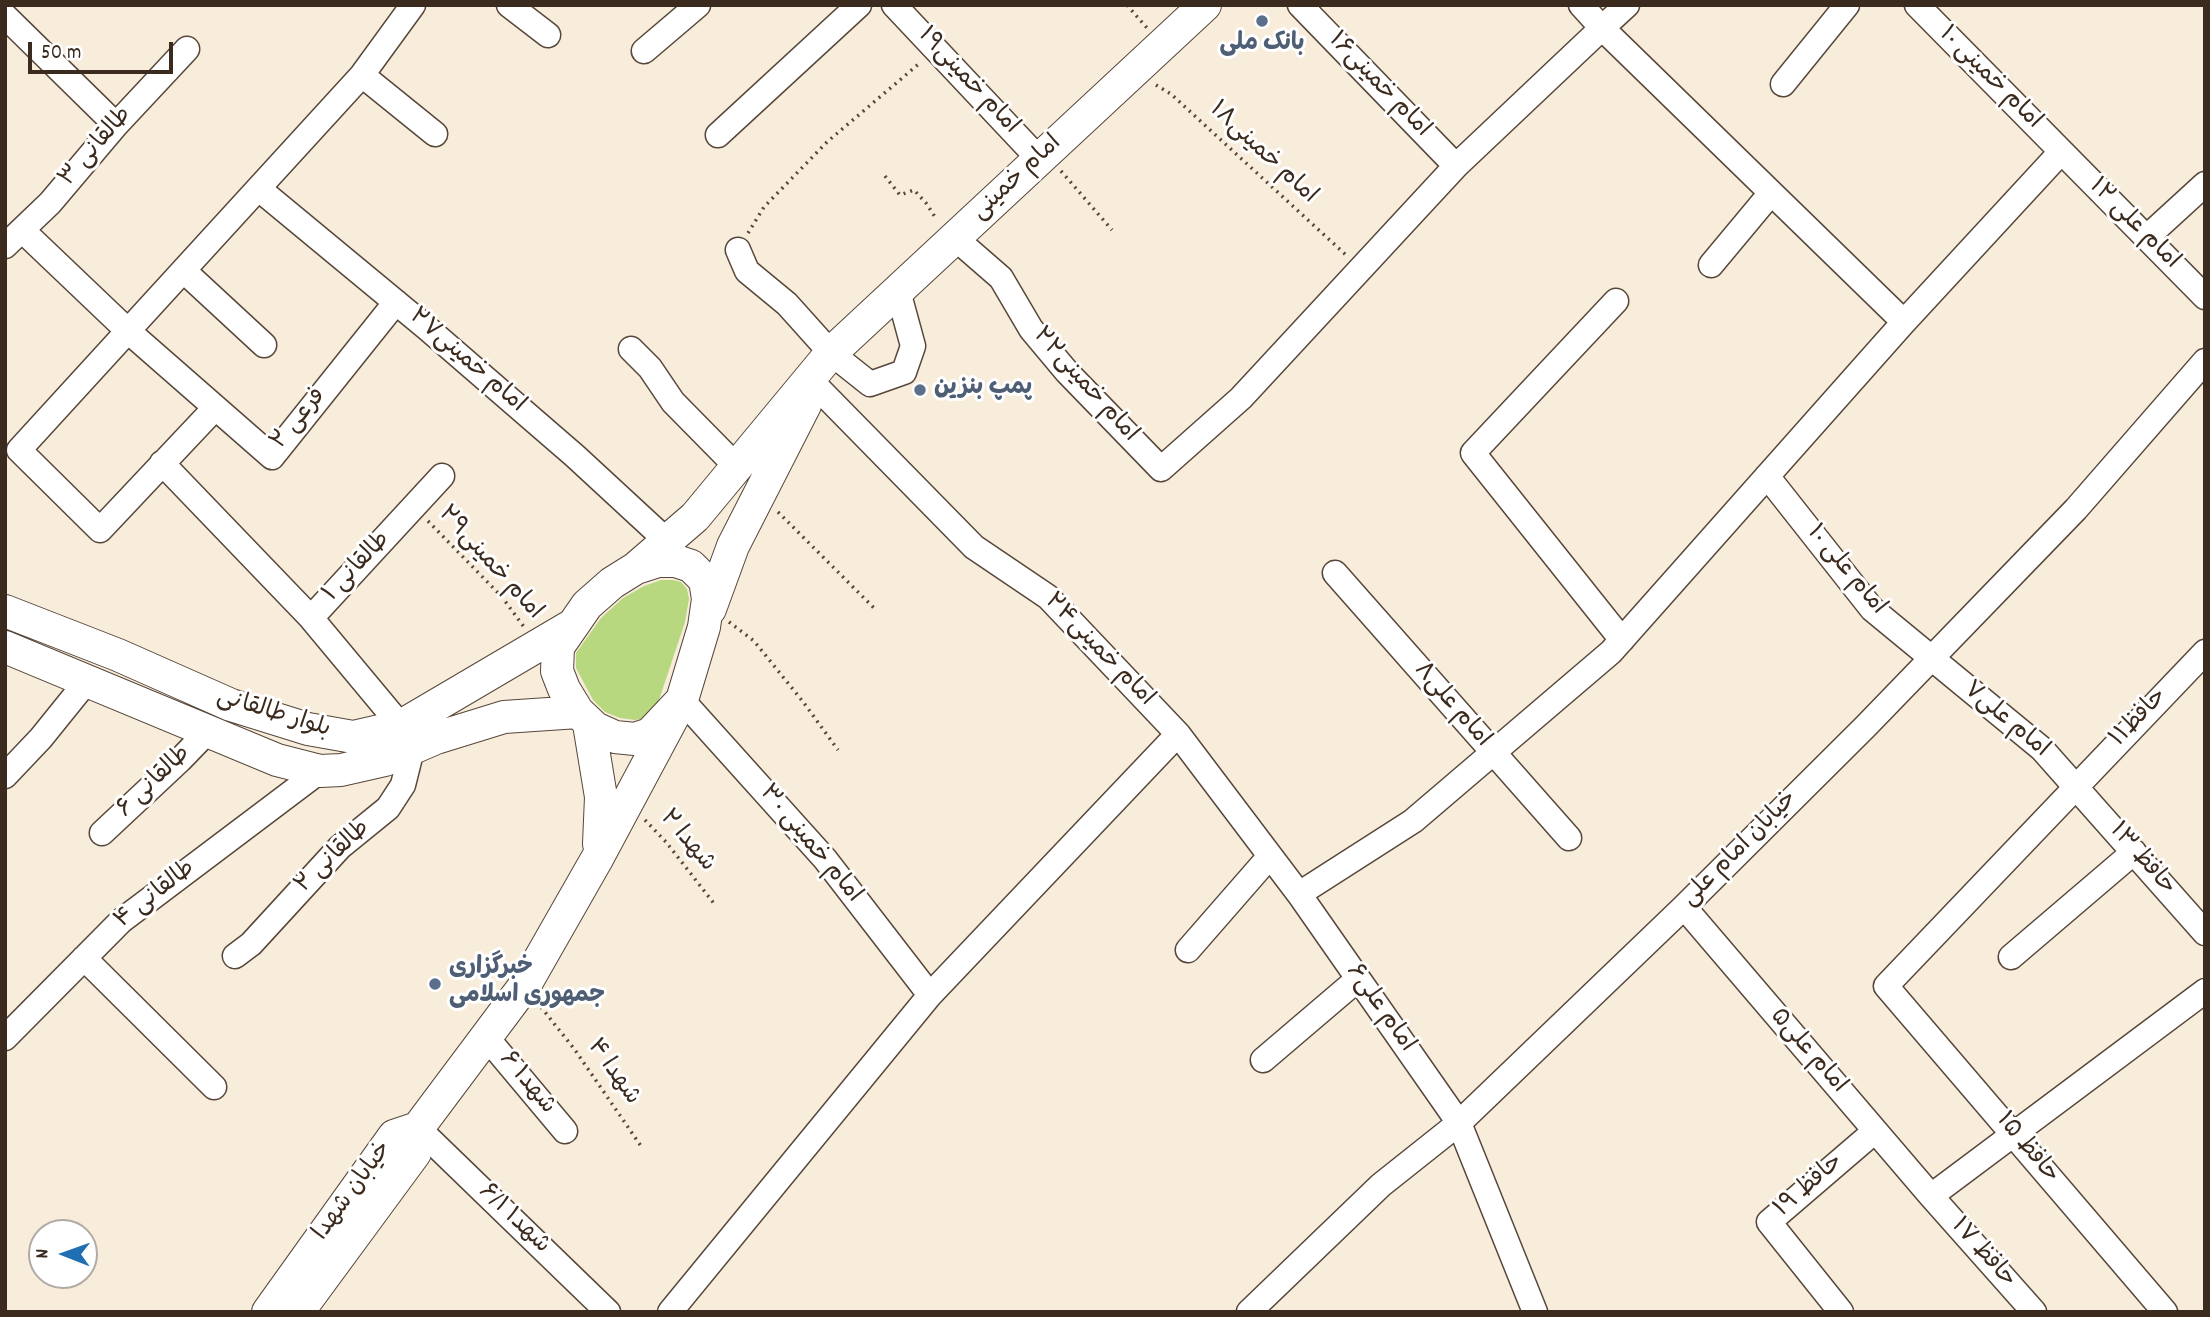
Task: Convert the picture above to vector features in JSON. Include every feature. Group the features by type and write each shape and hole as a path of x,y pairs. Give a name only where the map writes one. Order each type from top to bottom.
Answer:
{"main road":[{"name":"امام خمینی","path":"636,568 695,517 831,353 1205,5"},
{"name":"امام خمینی","path":"707,617 733,546 831,353"},
{"path":"695,517 691,527 697,546 705,552 715,554 725,552 733,546"},
{"path":"418,1128 525,985 598,857 682,700 707,617 708,599 705,580 691,566 676,561 658,561 636,568 611,583 587,605 558,647 557,671 584,718 601,797 598,857"},
{"name":"بلوار طالقانی","path":"5,611 118,655 223,702 308,729 353,737 436,738 504,717 584,718"},
{"name":"بلوار طالقانی","path":"5,647 277,760 320,771 341,770 385,760 406,737 537,646 571,626"},
{"path":"584,718 615,737 635,739 650,734 682,700"},
{"name":"خیابان شهدا","path":"268,1312 303,1292 415,1153 418,1128"}],"street":[{"path":"215,408 100,530 19,450 362,75 413,5"},
{"path":"509,5 548,35"},
{"path":"644,51 698,5"},
{"path":"718,135 859,5"},
{"name":"امام خمینی۱۹","path":"894,5 1043,156"},
{"name":"امام خمینی۱۶","path":"1300,5 1456,166"},
{"path":"1581,5 1904,322"},
{"path":"1361,270 1456,166 1627,5"},
{"path":"1783,84 1847,5"},
{"name":"امام خمینی ۱۰","path":"1917,5 2061,152"},
{"path":"5,16 116,125"},
{"name":"طالقانی ۳","path":"14,238 50,203 116,125 187,48"},
{"path":"362,75 435,134"},
{"path":"1299,894 1413,821 1611,652 1904,322 2061,152"},
{"name":"امام علی ۱۲","path":"2061,152 2205,297"},
{"path":"2146,238 2205,184"},
{"name":"امام خمینی۲۷","path":"259,189 396,302 575,456 667,541"},
{"path":"1711,265 1771,193"},
{"name":"فرعی ۲","path":"14,238 128,331 272,457 396,302"},
{"name":"امام خمینی۲۲","path":"953,240 1000,278 1031,329 1045,346 1161,469 1241,398 1361,270"},
{"path":"738,250 747,271 788,304 831,353 870,384 904,372 913,346 898,291"},
{"path":"184,271 264,345"},
{"path":"1615,301 1473,453 1622,640"},
{"path":"631,349 650,368 673,402 737,467"},
{"name":"خیابان امام علی","path":"1249,1312 1381,1185 1459,1123 1684,908 1931,659 2200,378"},
{"name":"امام خمینی۲۴","path":"815,385 974,547 1048,597 1178,734 1299,894"},
{"path":"162,463 312,618"},
{"name":"طالقانی ۱","path":"406,737 312,618 442,476"},
{"name":"امام علی ۱۰","path":"1767,476 1872,609 1931,659"},
{"name":"امام علی۸","path":"1335,572 1492,754 1569,838"},
{"name":"حافظ۱۱","path":"1886,986 2205,652"},
{"name":"امام علی۷","path":"1931,659 2042,749 2076,787"},
{"path":"5,776 87,681"},
{"name":"امام خمینی ۳۰","path":"682,700 825,859 930,995"},
{"name":"طالقانی ۶","path":"102,833 208,731"},
{"path":"670,1312 930,995 1178,734"},
{"name":"طالقانی ۲","path":"235,956 251,943 340,847 387,808 403,785 406,737"},
{"name":"طالقانی ۴","path":"5,1038 121,921 320,771"},
{"name":"حافظ ۱۳","path":"2076,787 2205,933"},
{"path":"2011,957 2134,852"},
{"path":"1188,950 1270,856"},
{"name":"امام علی۶","path":"1299,894 1459,1123 1535,1312"},
{"name":"امام علی۵","path":"1684,908 1931,1196"},
{"path":"84,958 214,1087"},
{"path":"1264,1060 1358,979"},
{"name":"حافظ ۱۵","path":"1886,986 2165,1312"},
{"path":"1931,1196 2205,991"},
{"name":"شهد۱ ۶","path":"487,1038 565,1131"},
{"name":"شهد۱ ۶/۱","path":"418,1128 608,1312"},
{"name":"حافظ ۱۹","path":"1841,1312 1769,1222 1875,1131"},
{"name":"حافظ ۱۷","path":"1931,1196 2034,1312"}],"path":[{"path":"738,250 764,207 827,142 936,49"},
{"name":"امام خمینی۱۸","path":"1133,72 1171,94 1361,270"},
{"path":"1043,156 1112,230"},
{"path":"885,176 900,195 914,190 953,240"},
{"path":"760,493 876,610"},
{"name":"امام خمینی۲۹","path":"414,507 502,597 537,646"},
{"path":"707,617 754,641 838,750"},
{"name":"شهدا ۲","path":"627,801 666,842 716,906"},
{"name":"شهدا ۴","path":"525,985 575,1050 643,1149"}],"green space":[{"path":"661,580 681,582 687,589 689,599 685,622 656,709 646,718 620,718 605,712 593,700 576,668 576,653 601,618 623,598"}],"place":[{"name":"بانک ملی","path":"1262,21"},
{"name":"پمپ بنزین","path":"920,390"},
{"name":"خبرگزاری جمهوری اسلامی","path":"435,984"}]}
